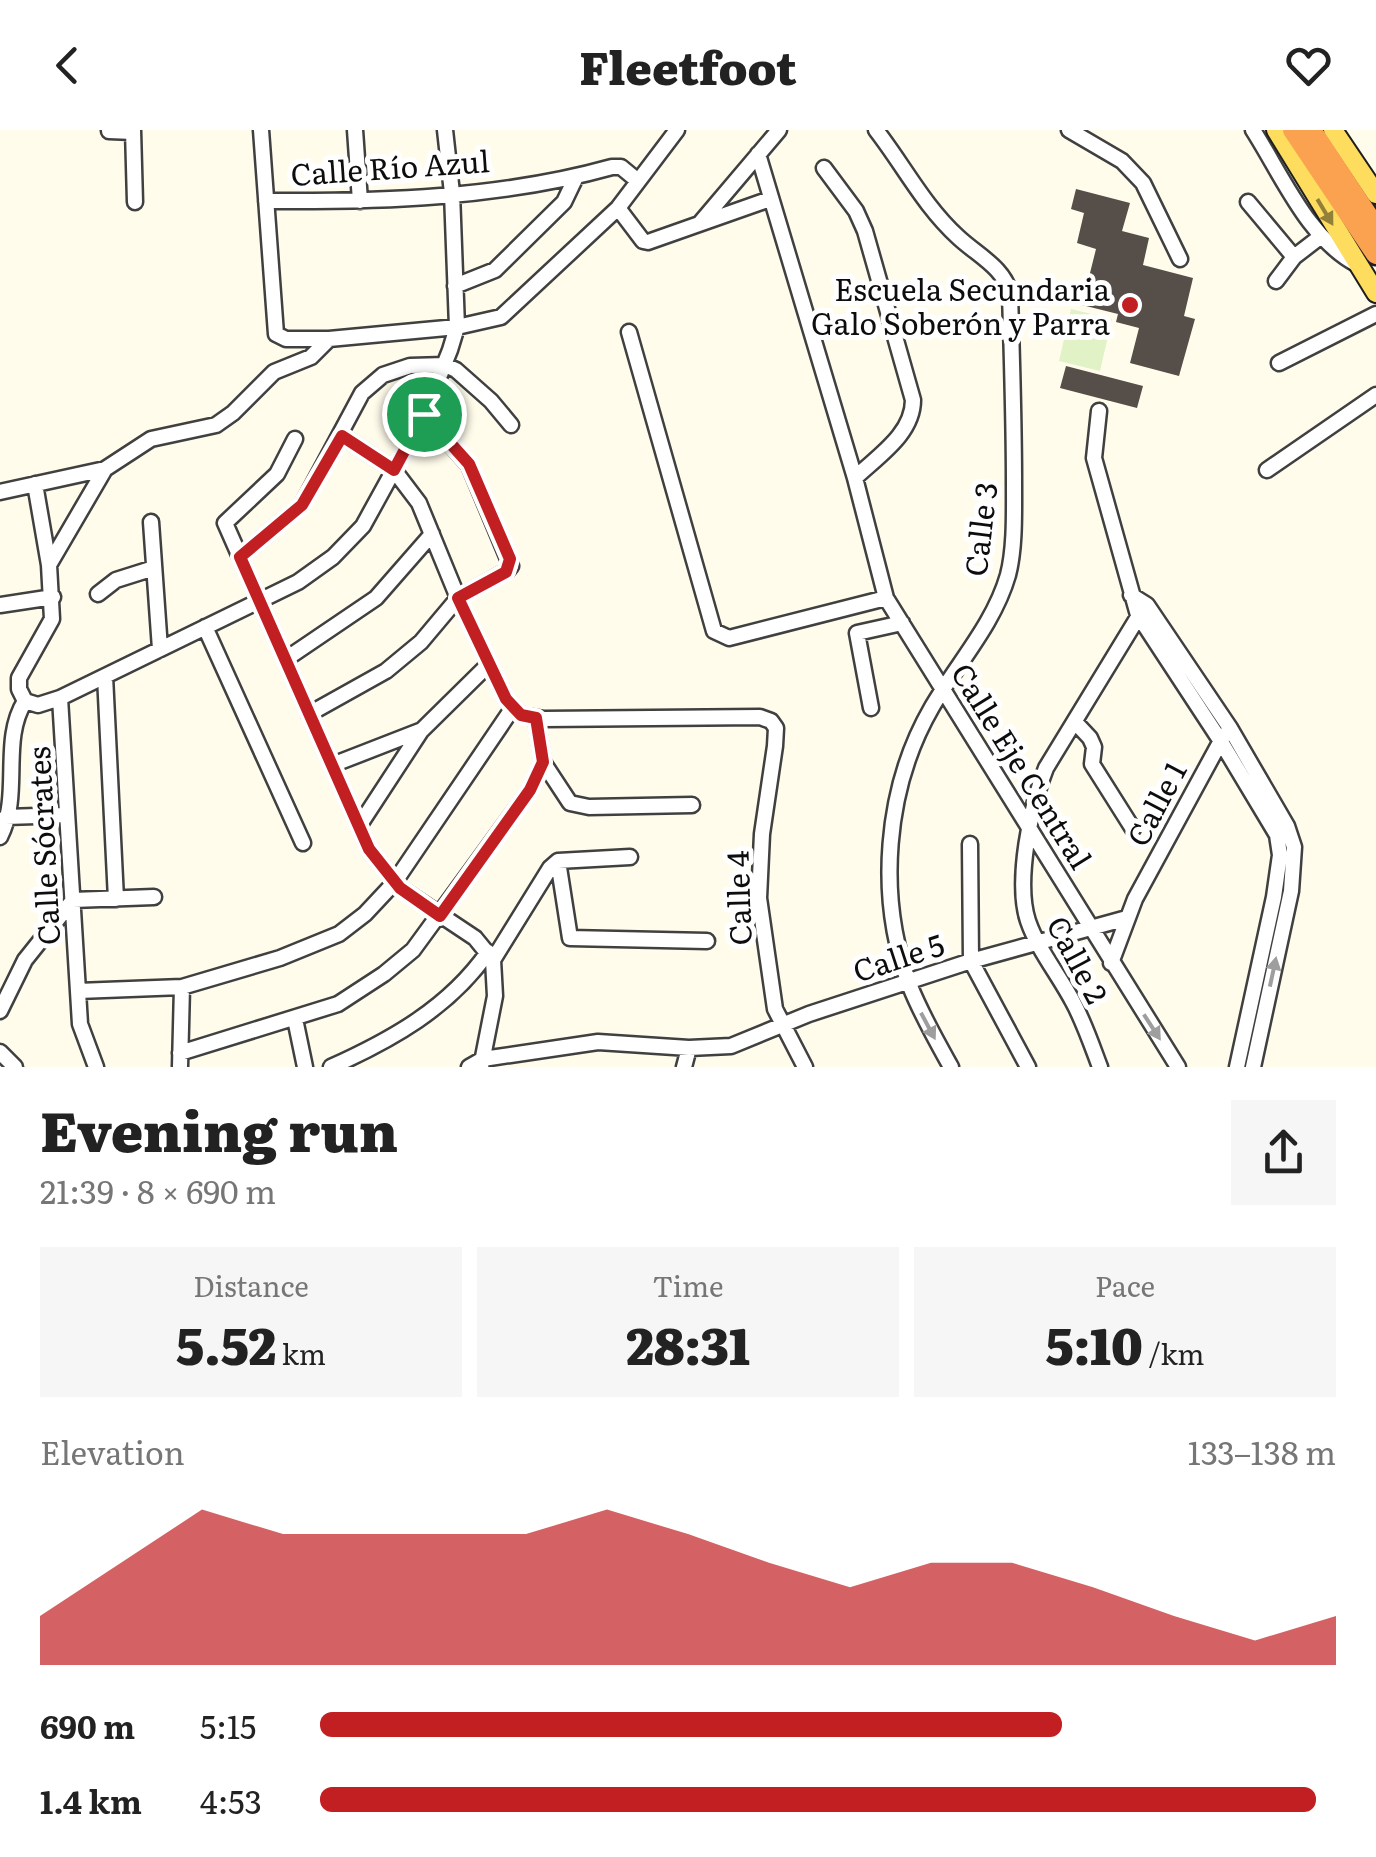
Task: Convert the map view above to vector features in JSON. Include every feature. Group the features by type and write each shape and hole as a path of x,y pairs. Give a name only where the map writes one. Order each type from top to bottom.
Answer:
{"highway":[{"path":"1293,130 1367,260"},
{"path":"1311,130 1376,228"}],"main road":[{"path":"1276,130 1367,260 1376,293"},
{"path":"1333,130 1376,194"}],"street":[{"path":"260,130 276,334 286,339 328,339 457,326 501,317 618,208 677,130"},
{"path":"355,130 360,202"},
{"path":"25,701 38,704 60,698 298,582 333,557 363,526 424,414 457,326 452,193 444,130"},
{"path":"700,223 779,130"},
{"name":"Calle 3","path":"876,130 922,198 958,237 1000,273 1008,282 1010,294 1014,511 1008,576 979,638 942,689 914,739 900,782 890,840 890,889 908,983 951,1067"},
{"path":"1070,130 1122,161 1143,184 1180,260"},
{"path":"1254,130 1320,238 1338,255 1367,260"},
{"path":"109,131 133,131 134,202"},
{"name":"Calle Eje Central","path":"758,154 855,478 886,598 1178,1067"},
{"name":"Calle Río Azul","path":"266,201 360,202 576,177 620,167 638,181"},
{"path":"824,168 865,231 913,400 913,415 907,428 855,478"},
{"path":"455,286 495,270 564,202 576,177"},
{"path":"618,208 643,241 648,242 770,199"},
{"path":"1248,202 1294,257"},
{"path":"1276,281 1294,257 1320,238"},
{"path":"1279,363 1376,314"},
{"path":"629,332 714,631 729,638 886,598"},
{"path":"0,492 105,469 152,439 216,425 274,372 311,357 328,339"},
{"path":"240,557 302,505 362,394 383,375 410,366 445,365 480,390 512,424"},
{"path":"1267,470 1376,395"},
{"path":"1099,411 1094,458 1130,595 1287,826 1294,847 1290,891 1253,1067"},
{"path":"310,714 386,671 421,642 458,598 506,572 510,559 469,464 424,414"},
{"path":"342,436 394,470 419,502 489,664 512,709 536,718 543,762 570,803 692,805"},
{"path":"295,439 277,474 225,523 375,859 394,883 475,938 490,956 495,996 478,1064"},
{"path":"49,565 105,469"},
{"path":"25,701 19,678 50,626 53,597 35,484"},
{"path":"150,522 160,650"},
{"path":"286,659 376,598 432,534"},
{"path":"98,594 116,580 154,568"},
{"path":"0,606 53,597"},
{"name":"Calle 2","path":"1100,1067 1075,1005 1036,942 1026,917 1028,827 1046,768 1142,610"},
{"path":"871,708 857,632 902,623"},
{"path":"206,627 303,842"},
{"path":"359,826 422,730 489,664"},
{"path":"105,676 116,898"},
{"name":"Calle Sócrates","path":"60,698 80,1024 96,1067"},
{"path":"0,837 6,817 9,736 14,716 25,701"},
{"path":"78,991 182,987 319,945 365,914 394,883 512,709"},
{"name":"Calle 4","path":"536,718 760,717 771,721 776,728 775,746 762,834 760,898 775,1009 805,1067"},
{"path":"1074,722 1090,738 1095,752 1092,764 1133,830"},
{"path":"332,765 422,730"},
{"path":"1225,734 1276,834 1280,854 1237,1067"},
{"name":"Calle 1","path":"1112,963 1126,918 1225,734"},
{"path":"182,987 180,1060 338,1004 413,950 530,790 543,762"},
{"path":"6,817 67,815"},
{"path":"970,844 971,961 1028,1067"},
{"path":"330,1067 386,1042 443,1002 490,956 558,861 630,857"},
{"path":"558,861 570,938 708,941"},
{"path":"0,1010 25,960 72,900 154,897"},
{"name":"Calle 5","path":"478,1064 598,1042 689,1048 731,1046 971,961 1126,918"},
{"path":"296,1019 305,1067"},
{"path":"684,1067 689,1048"},
{"path":"0,1052 14,1067"}],"green space":[{"path":"1071,309 1112,319 1100,371 1059,361"}],"building":[{"path":"1076,189 1130,203 1122,231 1149,238 1143,265 1193,278 1184,316 1195,319 1179,376 1130,363 1139,328 1116,322 1118,314 1082,305 1096,249 1077,243 1084,213 1071,209"},
{"path":"1066,366 1143,386 1137,408 1060,388"}],"place":[{"name":"Escuela Secundaria Galo Soberón y Parra","path":"1130,305"}],"route":[{"path":"424,414 469,464 510,559 506,572 458,598 512,709 536,718 543,762 530,790 440,916 400,888 369,849 240,557 302,505 342,436 394,470 424,414"}]}
